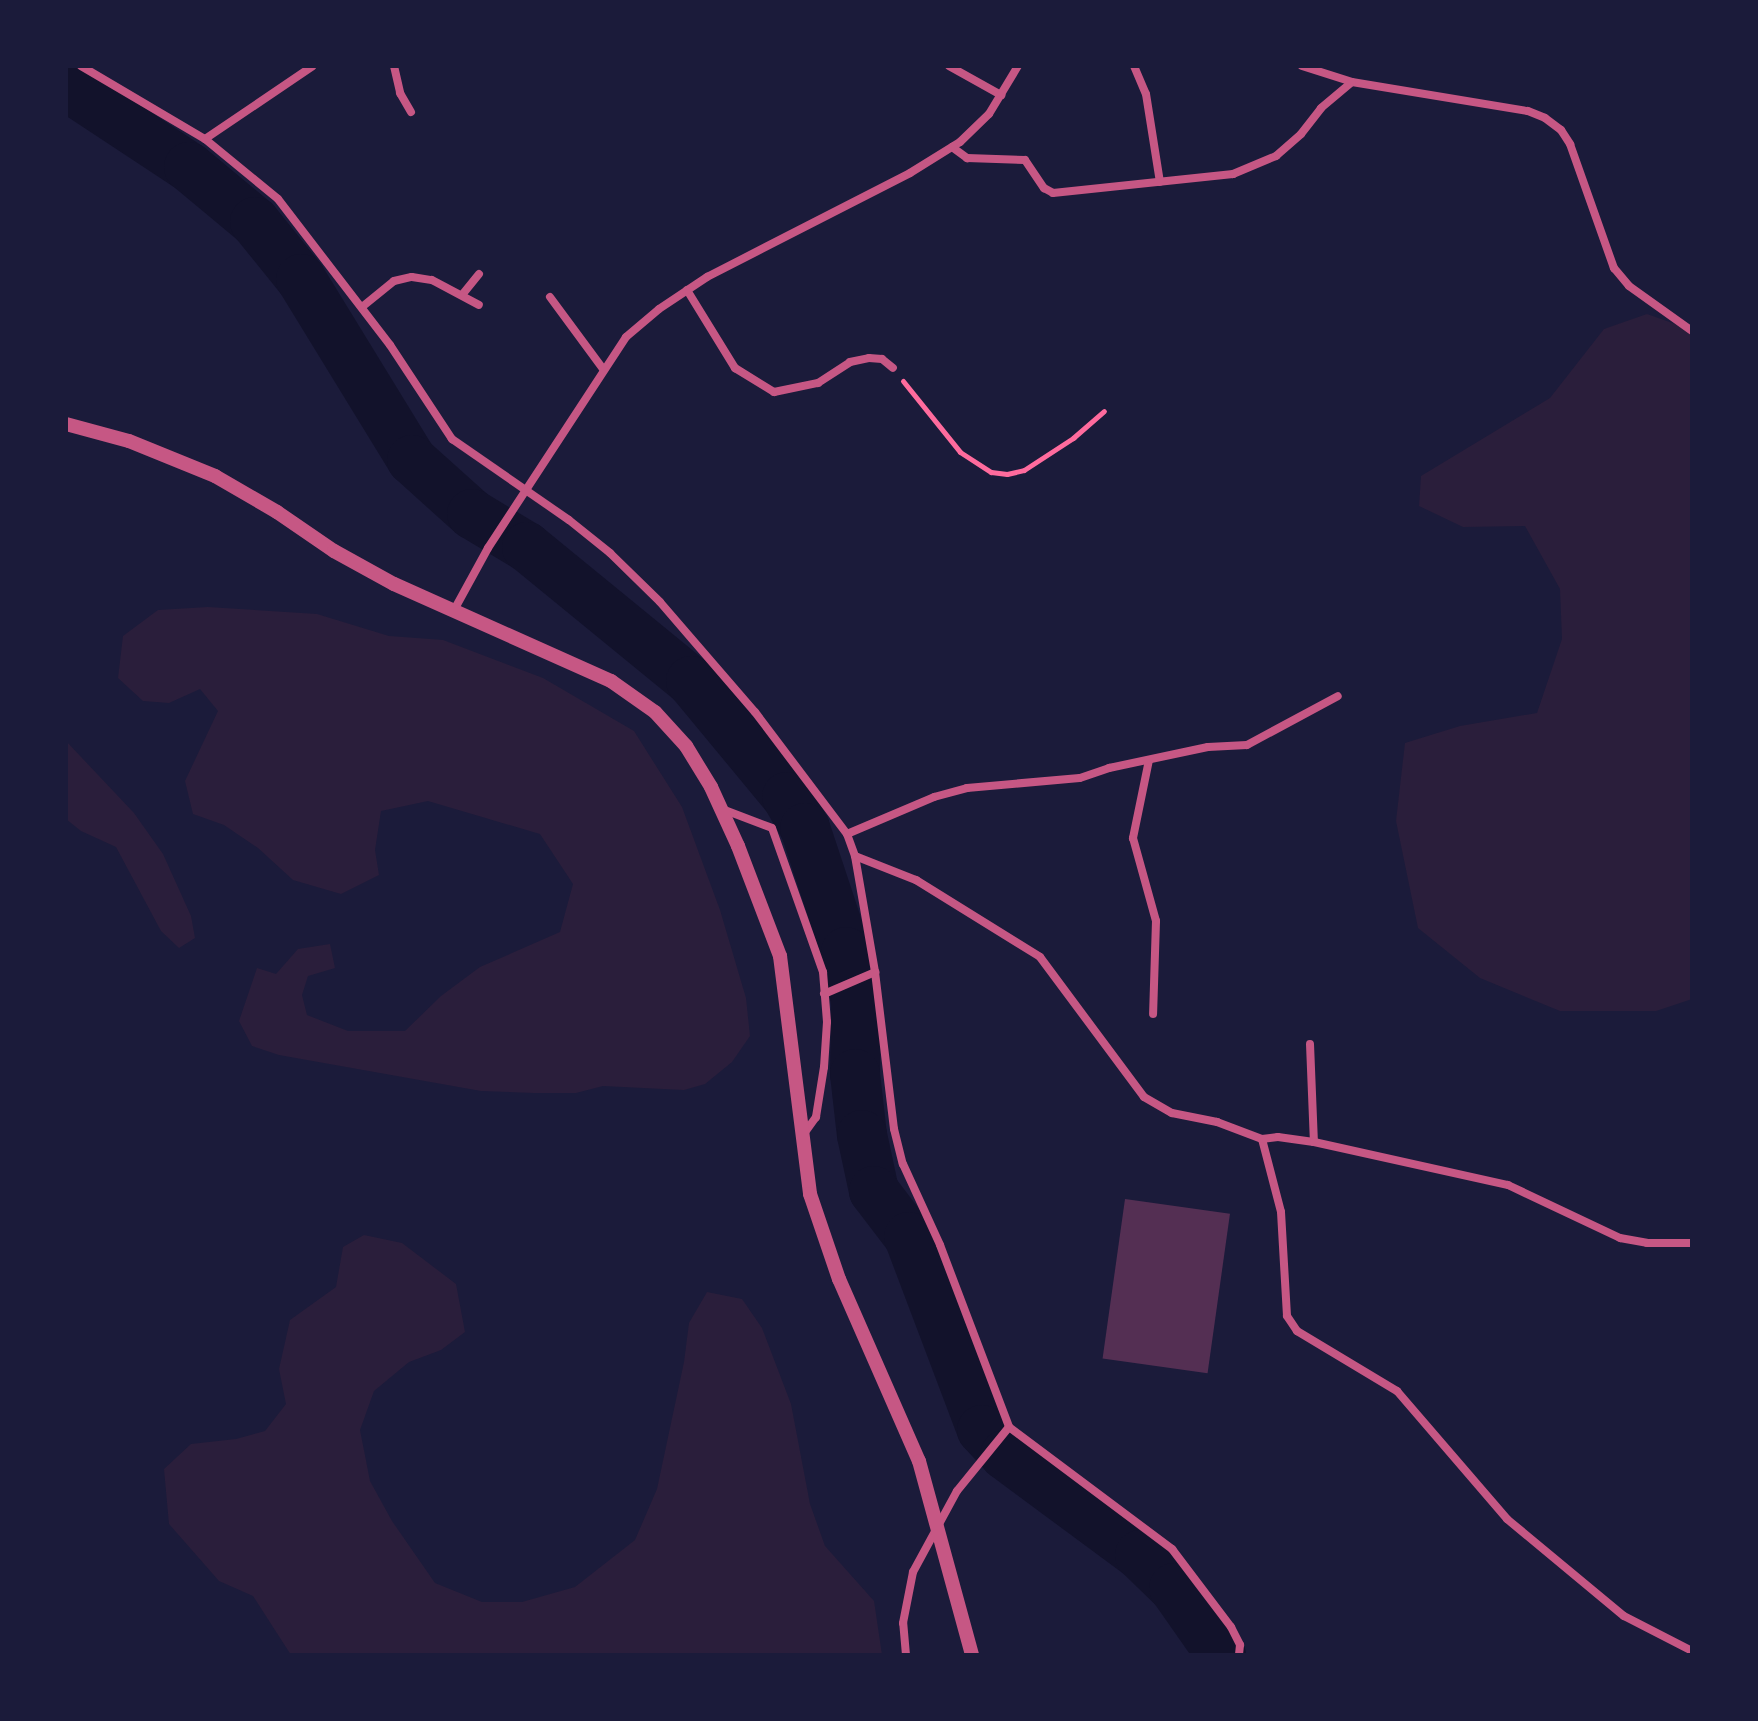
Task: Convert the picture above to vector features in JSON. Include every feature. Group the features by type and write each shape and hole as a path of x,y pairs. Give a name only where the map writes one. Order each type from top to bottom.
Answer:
{"street":[{"path":"81,66 93,69 205,139 278,199 362,307 452,439 526,489 610,553 660,602 755,712 847,834 855,856 875,972 894,1129 903,1164 940,1245 1009,1427 1172,1549 1231,1627 1240,1645 1239,1655"},
{"path":"205,139 313,66"},
{"path":"394,66 400,93 411,112"},
{"path":"949,66 1001,95"},
{"path":"453,612 488,548 626,337 687,290 798,228 910,173 952,147 989,114 1018,66"},
{"path":"1134,66 1146,94 1160,182"},
{"path":"1302,66 1352,82 1528,111 1545,118 1561,130 1570,144 1614,268 1646,300 1692,331"},
{"path":"952,147 967,158 1025,160 1044,188 1053,193 1233,174 1276,156 1301,134 1321,108 1352,82"},
{"path":"462,295 479,274"},
{"path":"362,307 394,281 412,277 432,280 479,305"},
{"path":"687,290 735,368 774,392 818,383 850,362 869,358 882,359 893,368"},
{"path":"550,297 603,369"},
{"path":"66,424 129,441 215,476 277,512 334,551 453,612 611,681 655,712 686,746 721,809 780,956 788,1000 801,1137 810,1194 839,1279 919,1461 972,1655"},
{"path":"847,834 934,797 967,788 1080,778 1208,747 1247,745 1338,696"},
{"path":"1149,760 1133,838 1156,921 1153,1014"},
{"path":"721,809 772,828 823,972 827,1022 816,1117 801,1137"},
{"path":"855,856 916,880 1040,957 1144,1097 1172,1113 1217,1122 1262,1139 1278,1137 1314,1142 1508,1185 1620,1238 1647,1243 1692,1243"},
{"path":"824,994 875,972"},
{"path":"1310,1044 1314,1142"},
{"path":"1262,1139 1281,1212 1287,1316 1297,1331 1397,1391 1507,1519 1624,1616 1692,1651"},
{"path":"906,1655 903,1623 913,1572 957,1491 1009,1427"}],"path":[{"path":"893,368 960,452 991,472 1007,474 1024,470 1073,438 1104,411"}],"shaded area":[{"path":"1647,314 1692,330 1692,999 1656,1011 1560,1011 1480,978 1418,928 1396,821 1405,743 1460,726 1537,713 1562,639 1560,589 1525,526 1463,527 1419,506 1421,476 1550,398 1604,329"},
{"path":"208,607 317,614 389,636 443,640 543,678 634,731 682,807 720,910 746,998 750,1036 732,1062 705,1084 684,1090 603,1086 576,1093 534,1093 481,1091 279,1055 252,1046 239,1021 257,968 276,974 298,949 330,944 335,968 308,976 302,995 307,1015 348,1031 405,1031 441,996 480,967 560,932 573,884 540,834 428,801 381,811 375,850 379,875 341,894 293,880 258,848 224,825 193,814 185,781 218,711 200,689 169,703 143,701 118,678 123,636 158,610"},
{"path":"66,741 134,813 163,854 191,916 195,938 179,948 161,931 116,847 81,831 66,819"},
{"path":"364,1235 402,1243 456,1284 465,1332 441,1350 409,1362 374,1391 360,1430 370,1481 392,1521 435,1583 482,1602 522,1602 575,1587 635,1540 657,1489 684,1362 689,1323 707,1292 742,1299 762,1328 791,1404 810,1504 825,1546 874,1601 882,1655 291,1655 253,1596 219,1581 169,1524 164,1469 191,1444 236,1439 265,1431 286,1404 279,1369 290,1320 336,1287 343,1247"}],"building":[{"path":"1125,1199 1230,1214 1208,1373 1103,1358"}],"waterway":[{"path":"66,86 189,167 255,222 301,279 412,460 472,514 527,547 691,681 787,797 805,828 846,952 856,1002 855,1074 862,1135 874,1191 909,1237 982,1430 1005,1455 1140,1555 1174,1588 1221,1655"}]}
